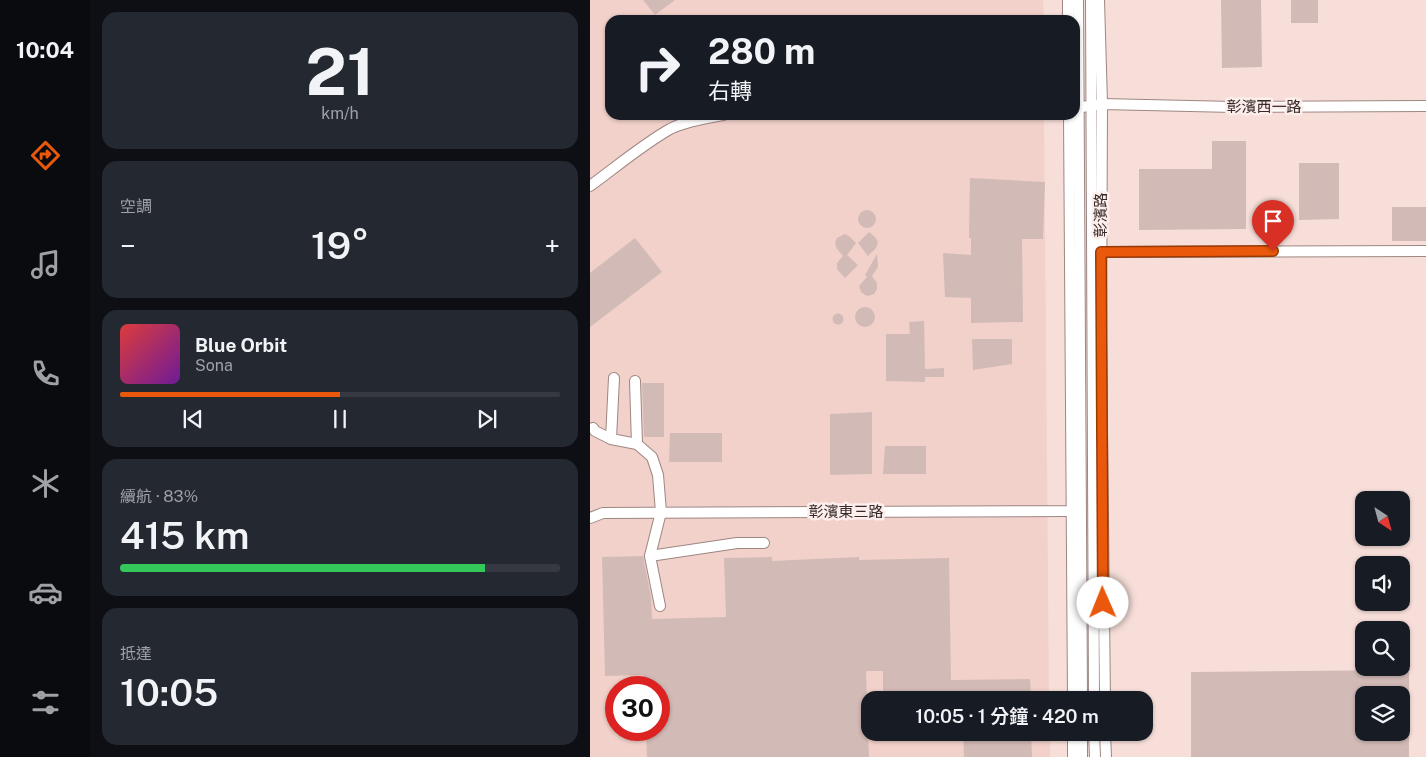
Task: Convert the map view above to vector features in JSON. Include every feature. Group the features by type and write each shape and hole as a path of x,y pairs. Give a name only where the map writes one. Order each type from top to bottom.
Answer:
{"street":[{"path":"1068,0 1068,15"},
{"name":"彰濱路","path":"1078,0 1078,15"},
{"name":"彰濱路","path":"1091,0 1097,105 1101,252 1094,691"},
{"name":"彰濱路","path":"1100,0 1097,105 1098,508 1105,691"},
{"name":"彰濱西一路","path":"1080,107 1097,105 1234,107 1426,106"},
{"path":"590,186 642,147 672,128 697,120"},
{"name":"彰濱路","path":"1069,120 1076,509 1082,691"},
{"name":"彰濱路","path":"1073,691 1076,509 1076,120"},
{"path":"1101,252 1426,251"},
{"path":"612,439 614,378"},
{"path":"636,381 637,444"},
{"path":"593,428 595,431 612,439 637,444 652,457 658,475 661,512 650,556 660,606"},
{"name":"彰濱東三路","path":"590,518 603,513 1098,508"},
{"path":"650,556 737,543 764,543"},
{"path":"1073,741 1073,757"},
{"path":"1082,741 1082,757"},
{"path":"1094,741 1094,757"},
{"path":"1105,741 1106,757"}],"shaded area":[{"path":"590,0 1043,0 1044,15 605,15 605,120 1044,120 1049,691 861,691 861,741 1050,741 1050,757 590,757"}],"building":[{"path":"643,0 675,0 655,15"},
{"path":"1221,0 1261,0 1262,67 1222,68"},
{"path":"1291,0 1318,0 1318,23 1291,23"},
{"path":"1212,141 1246,141 1246,229 1139,230 1139,169 1212,169"},
{"path":"1299,163 1339,163 1339,219 1299,220"},
{"path":"970,178 1045,182 1043,239 1022,239 1023,322 971,323 971,298 945,297 943,253 971,255 971,238 969,238"},
{"path":"1392,207 1426,207 1426,241 1392,241"},
{"path":"867,210 875,215 876,219 871,227 867,228 859,223 858,219 863,211"},
{"path":"869,232 878,242 876,248 868,256 858,243"},
{"path":"845,234 856,243 847,255 858,265 845,278 837,269 837,263 843,256 835,243 837,238"},
{"path":"635,238 662,272 590,327 590,273"},
{"path":"877,254 878,267 872,276 877,283 877,289 874,294 867,296 861,292 859,286 867,277 865,275"},
{"path":"865,307 872,310 875,317 872,324 865,327 858,324 855,317 858,310"},
{"path":"836,314 840,314 843,319 842,323 836,324 833,321 833,317"},
{"path":"924,321 925,369 944,368 944,377 925,377 925,382 886,381 886,334 910,334 909,322"},
{"path":"972,339 1012,339 1012,364 973,370"},
{"path":"642,383 664,383 664,437 644,437"},
{"path":"872,412 872,474 830,475 830,414"},
{"path":"670,433 722,433 722,462 669,462"},
{"path":"885,446 926,446 926,474 883,474"},
{"path":"643,556 651,597 652,619 726,617 724,558 772,557 772,561 859,557 859,560 949,558 951,680 1030,679 1031,691 883,691 883,671 866,671 867,691 861,691 861,741 868,741 869,757 647,757 646,741 670,741 670,676 605,676 602,557"},
{"path":"1355,670 1355,676 1409,676 1409,686 1355,686 1355,741 1409,741 1409,757 1191,757 1191,672"},
{"path":"963,741 1031,741 1032,757 964,757"}],"route":[{"path":"1103,603 1101,252 1273,251"}]}
